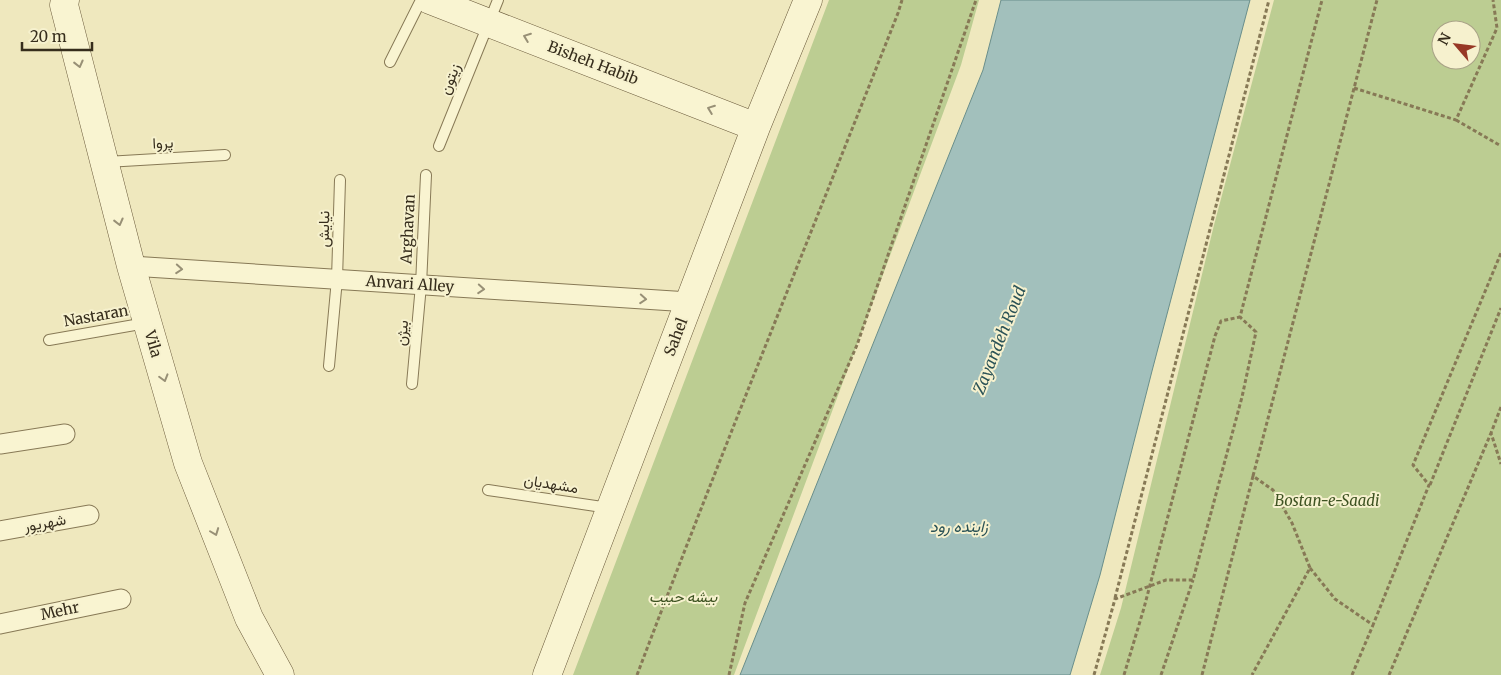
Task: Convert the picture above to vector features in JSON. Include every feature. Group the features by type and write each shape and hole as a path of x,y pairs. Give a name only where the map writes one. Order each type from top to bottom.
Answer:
{"street":[{"name":"Vila","path":"65,0 64,5 130,266 188,463 249,618 280,675"},
{"name":"Bisheh Habib","path":"430,0 493,11 756,127"},
{"name":"Sahel","path":"547,675 756,127 808,0"},
{"name":"Anvari Alley","path":"130,266 689,302"},
{"path":"0,444 65,434"},
{"name":"شهریور","path":"0,531 89,515"},
{"name":"Mehr","path":"0,624 120,599"}],"lane":[{"path":"390,62 421,0"},
{"name":"زیتون","path":"439,146 493,11"},
{"name":"پروا","path":"104,162 224,155"},
{"name":"Arghavan","path":"420,285 426,175"},
{"name":"نیایش","path":"329,366 337,280 340,180"},
{"name":"بیژن","path":"412,384 420,285"},
{"name":"Nastaran","path":"49,340 147,322"},
{"name":"مشهدیان","path":"488,490 610,508"}],"path":[{"path":"637,675 902,0"},
{"path":"729,675 745,603 857,345 976,0"},
{"path":"1094,675 1269,0"},
{"path":"1240,317 1322,0"},
{"path":"1202,675 1376,0"},
{"path":"1456,120 1497,28 1493,0"},
{"path":"1354,88 1456,120 1501,146"},
{"path":"1430,485 1413,465 1501,253"},
{"path":"1352,675 1501,308"},
{"path":"1160,675 1193,580 1242,397 1256,332 1240,317"},
{"path":"1124,675 1150,586 1215,336 1221,321 1240,317"},
{"path":"1389,675 1501,407"},
{"path":"1491,433 1501,464"},
{"path":"1253,476 1273,490 1292,523 1310,568 1335,600 1373,625"},
{"path":"1252,675 1310,568"},
{"path":"1115,599 1166,580 1193,580"}],"green space":[{"name":"بیشه حبیب","path":"829,0 979,0 961,65 734,675 573,675"},
{"name":"Bostan-e-Saadi","path":"1274,0 1501,0 1501,675 1100,675 1121,608 1214,225"}],"water":[{"name":"زاینده رود","path":"1001,0 1250,0 1100,575 1070,675 740,675 983,70"}],"water label":[{"name":"Zayandeh Roud","path":"999,340"}]}
